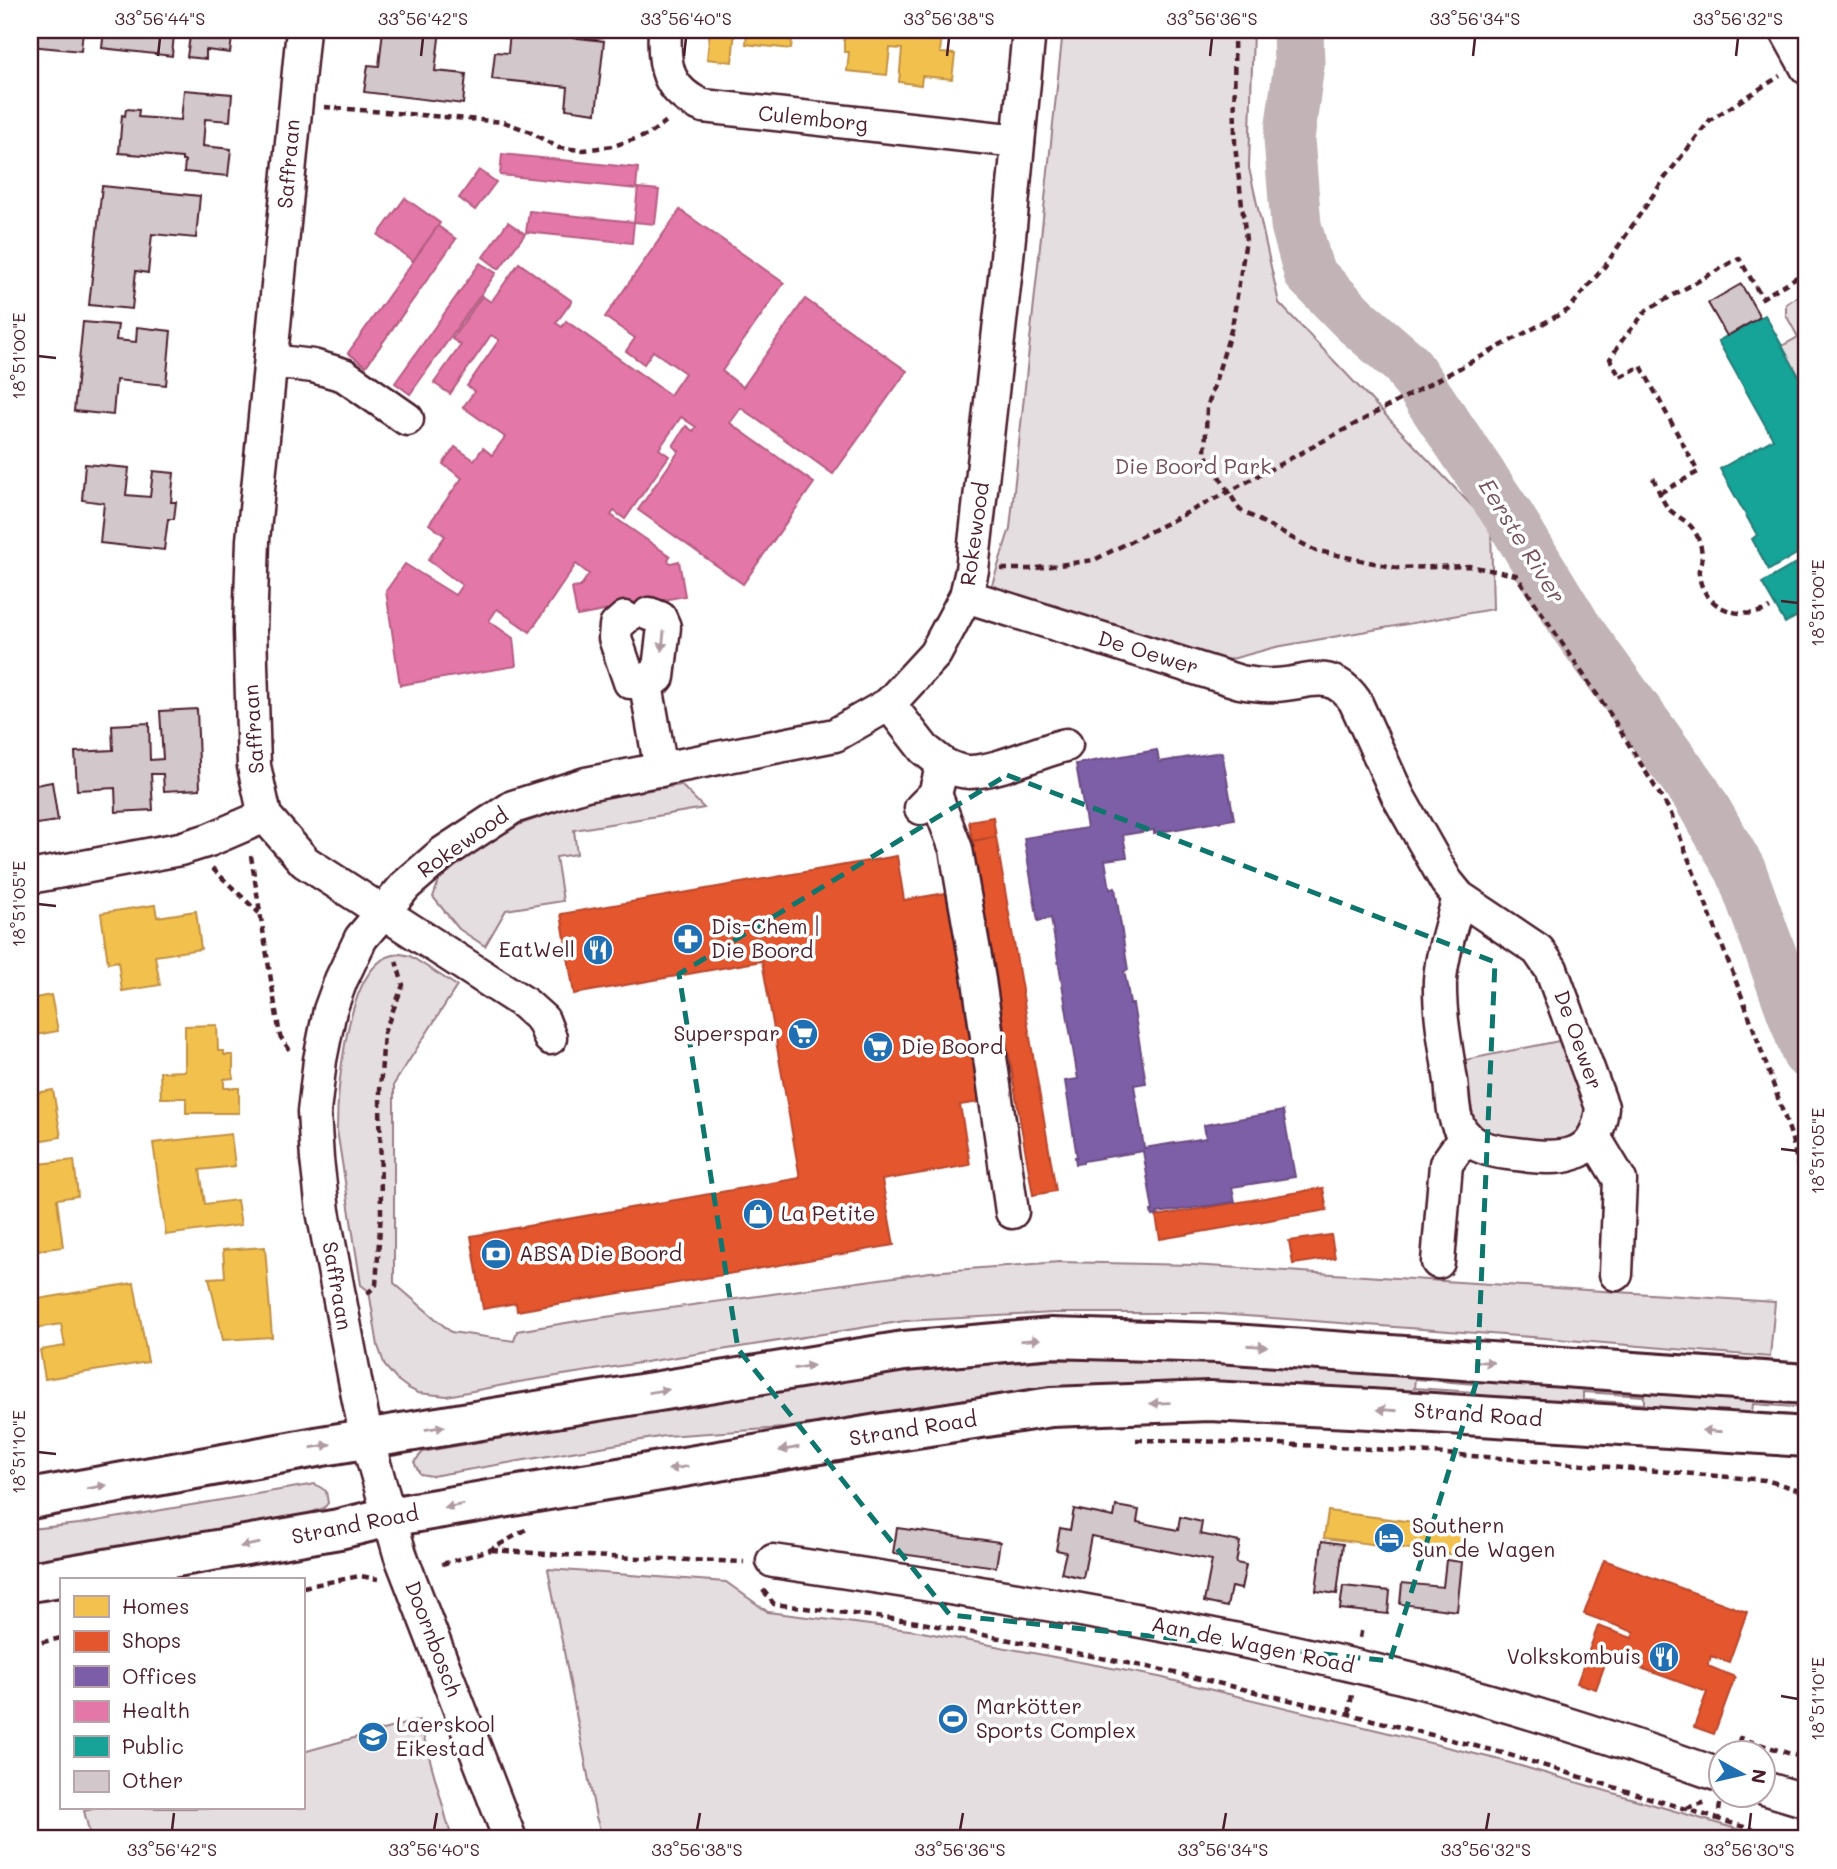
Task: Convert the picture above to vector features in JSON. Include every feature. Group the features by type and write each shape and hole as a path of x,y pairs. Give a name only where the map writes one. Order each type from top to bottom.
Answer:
{"main road":[{"path":"30,1499 367,1439 904,1351 1052,1338 1218,1343 1794,1383"},
{"name":"Strand Road","path":"30,1582 339,1529 389,1517 1051,1407 1209,1401 1794,1436"}],"street":[{"name":"Saffraan","path":"303,30 253,540 250,630 254,766 265,816 305,862 381,912 361,938 334,1000 320,1060 314,1112 323,1211 367,1439 389,1517"},
{"name":"Culemborg","path":"665,30 664,49 670,78 678,92 704,106 1018,141"},
{"name":"Rokewood","path":"381,912 406,885 443,853 513,807 586,784 835,735 889,704 935,654 969,583 999,335 1029,30"},
{"path":"1786,30 1807,67"},
{"path":"271,360 313,366 344,375 407,419"},
{"name":"De Oewer","path":"969,583 1240,682 1274,685 1321,678 1335,682 1348,691 1436,866 1459,897 1538,950 1551,969 1602,1107 1601,1125 1594,1137"},
{"path":"644,679 664,627 660,618 637,616 616,626 615,638 644,679 661,770"},
{"path":"889,704 924,749 932,789 956,849 979,980 1012,1212"},
{"path":"932,789 959,771 995,769 1066,745"},
{"path":"30,877 180,849 209,840 265,816"},
{"path":"1459,897 1444,955 1441,1001 1456,1117 1461,1132 1484,1148 1496,1152 1550,1158 1570,1156 1583,1149 1594,1137 1620,1180 1616,1274"},
{"path":"381,912 524,1003 543,1020 550,1038"},
{"path":"1438,1262 1446,1164 1466,1136"},
{"name":"Doornbosch","path":"389,1517 400,1554 510,1839"},
{"name":"Aan de Wagen Road","path":"759,1572 985,1592 1197,1632 1356,1666 1626,1742 1708,1781"},
{"path":"1778,1792 1807,1801"}],"path":[{"path":"1234,30 1235,145 1246,240 1232,327 1207,408 1205,454 1240,510 1314,550 1397,568 1469,566 1516,575 1610,714 1670,811 1787,1122 1807,1205"},
{"path":"969,583 1030,569 1094,560 1228,492 1568,310 1605,266 1664,179 1710,120 1785,72 1807,67"},
{"path":"321,107 504,122 528,131 559,148 584,150 613,146 648,135 676,114"},
{"path":"1660,493 1698,472 1641,366 1620,377 1610,359 1623,339 1647,310 1738,258 1762,298 1807,271"},
{"path":"1653,478 1669,510 1684,518 1699,539 1702,551 1698,573 1712,600 1723,608 1747,615 1759,614 1770,608"},
{"path":"251,856 280,1035 292,1053"},
{"path":"206,863 261,914"},
{"path":"366,1294 376,1285 377,1275 381,1212 380,1090 383,1033 402,985 396,961"},
{"path":"1124,1440 1230,1441 1443,1454 1765,1480 1807,1492"},
{"path":"442,1564 490,1550 530,1527"},
{"path":"490,1550 740,1562 759,1572 774,1604 917,1622 1158,1669 1503,1753 1783,1839"},
{"path":"304,1587 360,1576 382,1580"},
{"path":"30,1645 60,1638"},
{"path":"1349,1714 1353,1685"},
{"path":"1778,1750 1807,1759"},
{"path":"1718,1819 1719,1810"}],"highlighted area":[{"path":"1007,775 1495,962 1477,1380 1390,1661 950,1615 738,1349 679,974"}],"green space":[{"name":"Die Boord Park","path":"1063,30 1253,30 1249,168 1279,303 1491,526 1493,609 1276,647 1228,660 989,594 1010,528"},
{"path":"1807,290 1807,391 1782,346 1798,337 1786,315 1786,304"},
{"path":"681,785 704,808 574,830 577,854 556,857 563,901 506,910 485,946 459,929 433,897 439,880 464,859 521,824 589,800"},
{"path":"401,954 410,956 457,986 394,1084 394,1283 451,1332 514,1341 517,1331 584,1320 930,1272 1059,1262 1192,1265 1775,1302 1770,1357 1204,1313 1053,1313 905,1321 519,1382 447,1396 418,1393 396,1379 385,1366 378,1346 369,1291 361,1285 337,1130 341,1067 358,996 366,977 377,964 388,957"},
{"path":"1564,1040 1587,1117 1577,1135 1559,1146 1473,1132 1460,1061"},
{"path":"1172,1358 1807,1402 1807,1408 1753,1404 1752,1412 1807,1416 1807,1420 1214,1382 967,1399 784,1428 665,1436 432,1476 420,1474 414,1462 423,1452 438,1449 873,1374 1048,1360","holes":["1415,1379 1475,1384 1475,1392 1414,1388","1583,1392 1644,1396 1644,1404 1583,1400"]},
{"path":"315,1484 326,1491 328,1503 324,1508 281,1523 30,1567 30,1529 79,1524"},
{"name":"Markötter Sports Complex","path":"548,1569 726,1582 768,1612 917,1631 1159,1677 1500,1760 1771,1839 603,1839 596,1817"},
{"path":"419,1720 452,1839 91,1839 84,1811 88,1810 304,1810 304,1752"}],"building: Homes":[{"path":"710,30 735,30 732,62 707,59"},
{"path":"747,30 793,30 791,49 746,44"},
{"path":"844,30 967,30 966,34 942,31 940,53 955,54 952,79 922,76 921,85 899,82 902,49 890,48 887,75 847,71 849,52 844,52"},
{"path":"155,905 157,917 196,911 201,949 155,956 160,985 122,991 118,961 108,963 101,913"},
{"path":"51,995 58,1031 30,1036 30,999"},
{"path":"217,1025 218,1051 224,1051 224,1055 233,1055 233,1078 224,1079 224,1088 239,1088 239,1113 186,1113 186,1098 161,1098 160,1072 185,1071 185,1026"},
{"path":"53,1090 61,1137 30,1142 30,1094"},
{"path":"231,1134 235,1166 200,1170 205,1204 237,1200 241,1225 166,1235 153,1143"},
{"path":"74,1160 78,1196 57,1199 63,1247 30,1251 30,1165"},
{"path":"265,1247 272,1337 223,1340 209,1278 225,1277 223,1250"},
{"path":"134,1283 148,1362 45,1379 40,1350 65,1346 61,1324 36,1328 32,1300"},
{"path":"1328,1511 1468,1529 1464,1556 1324,1538"}],"building: Shops":[{"path":"993,817 996,837 972,841 969,821"},
{"path":"996,837 1056,1191 1033,1195 972,841"},
{"name":"Die Boord","path":"897,856 904,900 952,892 987,1101 960,1105 970,1165 882,1180 894,1245 517,1311 516,1303 483,1309 471,1236 800,1178 762,961 574,994 561,914"},
{"path":"1323,1188 1327,1210 1160,1239 1156,1216"},
{"path":"1331,1235 1335,1258 1293,1264 1289,1241"},
{"path":"1604,1560 1747,1612 1729,1662 1711,1656 1708,1666 1735,1677 1714,1734 1694,1727 1707,1692 1608,1656 1596,1689 1577,1683 1598,1626 1632,1638 1634,1632 1584,1614"}],"building: Offices":[{"path":"1157,750 1159,762 1222,752 1234,819 1154,833 1154,830 1123,835 1127,857 1105,860 1110,889 1115,888 1128,970 1124,971 1130,1004 1133,1004 1146,1083 1134,1085 1144,1148 1206,1138 1204,1125 1283,1111 1295,1177 1232,1187 1235,1202 1157,1213 1158,1215 1152,1216 1143,1151 1076,1164 1065,1081 1078,1079 1051,918 1038,921 1024,838 1087,828 1076,764"}],"building: Health":[{"path":"502,154 638,168 636,189 500,175"},
{"path":"479,170 496,182 475,210 459,198"},
{"path":"638,188 659,190 655,224 634,222"},
{"path":"405,198 440,223 413,261 378,235"},
{"path":"680,210 784,283 722,371 743,387 805,299 907,371 833,474 741,408 730,423 814,483 743,584 638,510 679,451 673,446 686,426 693,431 696,427 681,417 659,449 669,456 625,519 614,511 611,515 670,556 668,561 679,561 685,596 577,616 572,588 580,587 589,574 576,564 530,632 497,609 489,621 513,638 516,666 400,685 386,591 405,564 455,595 462,585 428,560 445,536 429,524 462,478 443,464 455,447 474,460 483,448 492,455 505,437 463,407 475,391 467,386 499,340 491,335 450,394 434,383 461,345 452,339 482,296 491,302 519,263 572,301 556,323 562,327 566,321 670,395 685,373 653,351 644,364 626,351 635,338 605,317"},
{"path":"529,211 634,222 632,243 526,232"},
{"path":"508,222 525,234 499,269 483,257"},
{"path":"438,226 456,239 366,366 348,353"},
{"path":"480,263 496,273 410,394 395,383"}],"building: Public":[{"path":"1765,315 1807,391 1807,548 1769,570 1752,539 1757,535 1720,469 1773,439 1718,341"},
{"path":"1807,557 1807,611 1785,623 1762,583"}],"building: Other":[{"path":"30,30 83,30 81,51 30,46"},
{"path":"104,30 233,30 230,53 206,50 206,59 187,57 190,36 174,34 172,56 102,48"},
{"path":"383,30 440,30 435,71 466,74 463,104 364,92 368,65 379,66"},
{"path":"497,30 553,30 553,35 604,41 596,113 566,109 568,87 492,79 495,52 508,53 510,31"},
{"path":"184,90 232,94 230,121 205,119 203,146 231,149 228,176 184,172 185,161 182,161 182,158 119,153 122,115 125,116 126,109 139,110 138,117 181,120"},
{"path":"102,186 200,196 196,238 152,234 148,273 136,271 132,309 89,305"},
{"path":"1741,284 1760,317 1727,336 1708,303"},
{"path":"83,322 118,325 116,340 136,342 137,327 171,331 166,385 116,380 113,415 74,411"},
{"path":"85,464 129,468 126,495 150,497 153,471 174,473 171,502 176,502 174,519 168,519 164,550 100,543 104,503 82,500"},
{"path":"197,709 200,789 164,791 163,774 151,774 153,810 116,812 115,788 77,790 75,752 113,750 112,725 149,723 150,760 163,759 160,711"},
{"path":"52,782 58,821 30,825 30,786"},
{"path":"1116,1506 1139,1510 1137,1522 1178,1530 1180,1517 1202,1522 1200,1534 1240,1542 1236,1563 1246,1565 1241,1589 1231,1587 1227,1607 1204,1602 1212,1560 1091,1536 1083,1578 1061,1573 1066,1552 1056,1550 1060,1528 1070,1530 1074,1509 1114,1517"},
{"path":"897,1528 1000,1542 996,1567 893,1553"},
{"path":"1322,1541 1343,1544 1337,1594 1316,1591"},
{"path":"1446,1560 1462,1562 1457,1611 1400,1604 1402,1583 1443,1587"},
{"path":"1343,1586 1390,1591 1388,1614 1340,1609"}],"waterway":[{"name":"Eerste River","path":"1298,30 1299,64 1289,139 1296,225 1309,273 1355,320 1406,364 1508,515 1578,630 1696,793 1741,871 1807,1053"}],"place":[{"name":"Dis-Chem | Die Boord","path":"688,939"},
{"name":"EatWell","path":"598,950"},
{"name":"Superspar","path":"803,1034"},
{"name":"Die Boord","path":"878,1047"},
{"name":"La Petite","path":"758,1214"},
{"name":"ABSA Die Boord","path":"496,1254"},
{"name":"Southern Sun de Wagen","path":"1389,1538"},
{"name":"Volkskombuis","path":"1664,1657"},
{"name":"Markötter Sports Complex","path":"953,1719"},
{"name":"Laerskool Eikestad","path":"373,1737"}]}
